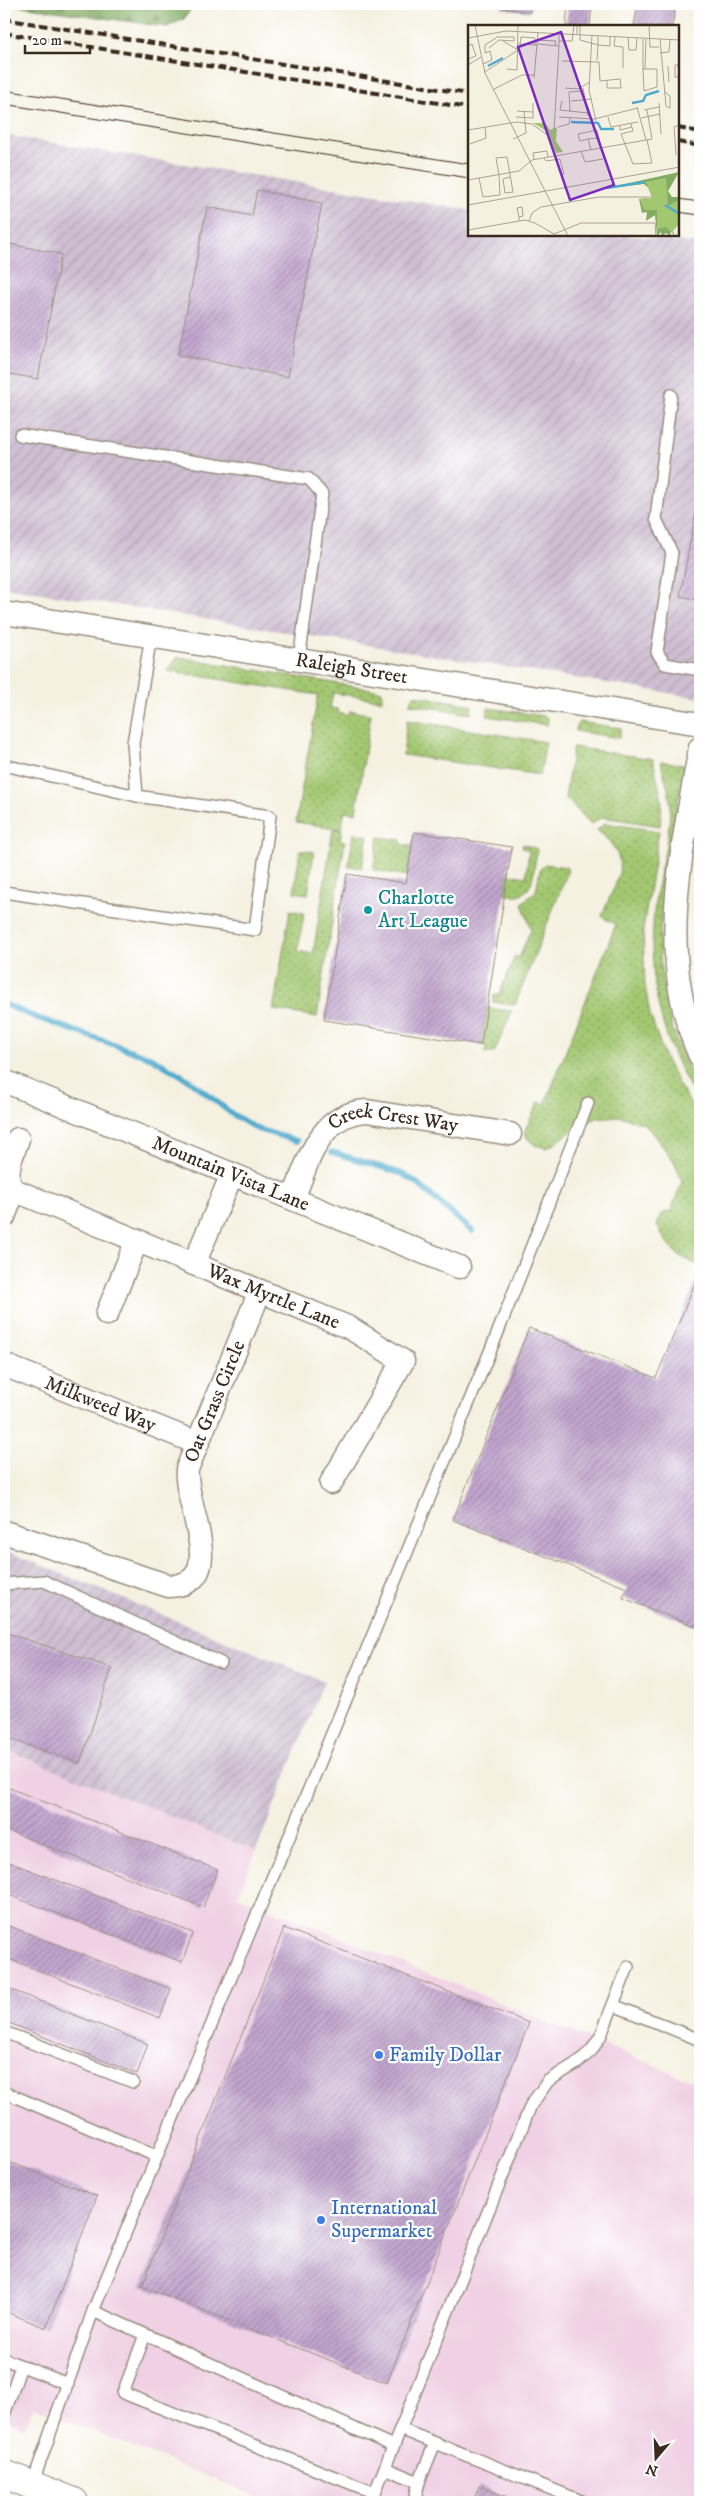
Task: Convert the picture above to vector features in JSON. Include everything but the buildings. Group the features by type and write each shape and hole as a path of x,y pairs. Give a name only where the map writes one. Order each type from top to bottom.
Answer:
{"main road":[{"path":"4,2474 74,2502"}],"street":[{"name":"Raleigh Street","path":"4,613 700,724"},
{"path":"700,748 680,864 674,948 680,993 700,1056"},
{"name":"Mountain Vista Lane","path":"4,1081 459,1267"},
{"name":"Creek Crest Way","path":"293,1199 316,1144 324,1130 344,1115 367,1111 510,1134"},
{"path":"4,1217 11,1198 9,1188 10,1162 18,1139"},
{"path":"194,1264 232,1174"},
{"name":"Wax Myrtle Lane","path":"9,1188 350,1328 403,1361 331,1483"},
{"path":"107,1314 137,1240"},
{"name":"Oat Grass Circle","path":"4,1532 169,1586 188,1583 198,1574 202,1564 202,1550 186,1482 187,1469 260,1291"},
{"name":"Milkweed Way","path":"4,1365 197,1443"}],"lane":[{"path":"671,395 656,519 672,553 656,652 665,664 700,670"},
{"path":"20,434 310,479 322,494 299,660"},
{"path":"137,796 133,743 151,636"},
{"path":"4,764 137,796 270,816 255,930 4,892"},
{"path":"32,2485 93,2311 496,1337 588,1103"},
{"path":"4,1584 44,1581 221,1663"},
{"path":"146,2335 123,2393 373,2498 531,2105 548,2082 577,2063 591,2051 613,2005 628,1967"},
{"path":"613,2005 700,2040"},
{"path":"4,2032 132,2082"},
{"path":"4,2092 156,2156"},
{"path":"93,2311 393,2446"},
{"path":"4,2359 68,2384"},
{"path":"4,2415 21,2366"},
{"path":"400,2429 584,2502"},
{"path":"414,2502 419,2482 435,2443"},
{"path":"384,2468 419,2482"}],"shaded area":[{"path":"4,135 468,210 468,236 636,236 700,244 700,698 4,587"},
{"path":"700,884 700,1004 693,960 693,927"},
{"path":"4,1550 324,1681 256,1851 4,1749"},
{"path":"4,1749 256,1851 238,1896 700,2084 700,2502 271,2502 33,2407 25,2427 4,2418"}],"green space":[{"path":"6,4 184,4 191,9 184,19 167,27"},
{"path":"178,657 382,691 382,700 333,693 330,708 338,709 338,713 348,715 349,711 371,714 356,813 345,811 341,829 296,822 318,695 167,671"},
{"path":"414,695 472,705 471,714 409,704"},
{"path":"488,708 545,716 548,719 547,725 487,716"},
{"path":"407,720 546,742 540,775 403,755"},
{"path":"579,722 621,728 619,738 575,731"},
{"path":"573,747 653,759 662,801 660,826 602,817 591,824 565,798"},
{"path":"661,761 684,765 664,891 660,930 661,969 667,1008 680,1048 700,1089 695,1096 670,1046 656,996 653,970 652,944 657,888 668,834 670,813 670,802"},
{"path":"605,823 659,831 643,930 645,985 650,1014 665,1058 679,1085 700,1118 700,1266 674,1251 657,1226 661,1214 671,1211 682,1182 674,1161 645,1124 619,1116 596,1118 546,1148 535,1145 527,1138 525,1130 539,1102 545,1104 616,924 605,919 602,915 613,890 619,869 616,851 597,830"},
{"path":"333,829 342,830 340,840 345,841 317,1017 273,1010 290,910 304,913 298,951 313,954"},
{"path":"354,833 368,836 362,868 348,866"},
{"path":"379,837 401,840 401,844 412,846 407,876 373,870"},
{"path":"523,844 537,849 532,882 523,893 518,895 505,894 508,874 526,877 529,850 522,848"},
{"path":"300,850 314,852 308,894 294,892"},
{"path":"545,864 566,867 568,871 515,1005 493,1002 494,995 499,995 515,956 519,958 531,929 522,903 536,891 540,870"},
{"path":"487,1008 512,1011 494,1053 485,1053 486,1046 481,1045"}],"waterway":[{"path":"4,1004 35,1017 152,1058 189,1080 232,1114 257,1129 297,1141"},
{"path":"332,1152 403,1174 418,1184 472,1231"}],"tram line":[{"path":"4,90 468,164"},
{"path":"4,104 468,178"},
{"path":"679,199 700,202"},
{"path":"679,212 700,215"}],"railway":[{"path":"4,19 468,94"},
{"path":"4,33 468,108"},
{"path":"679,128 700,132"},
{"path":"679,142 700,146"}],"place":[{"name":"Charlotte Art League","path":"368,910"},
{"name":"Family Dollar","path":"379,2055"},
{"name":"International Supermarket","path":"321,2220"}]}
